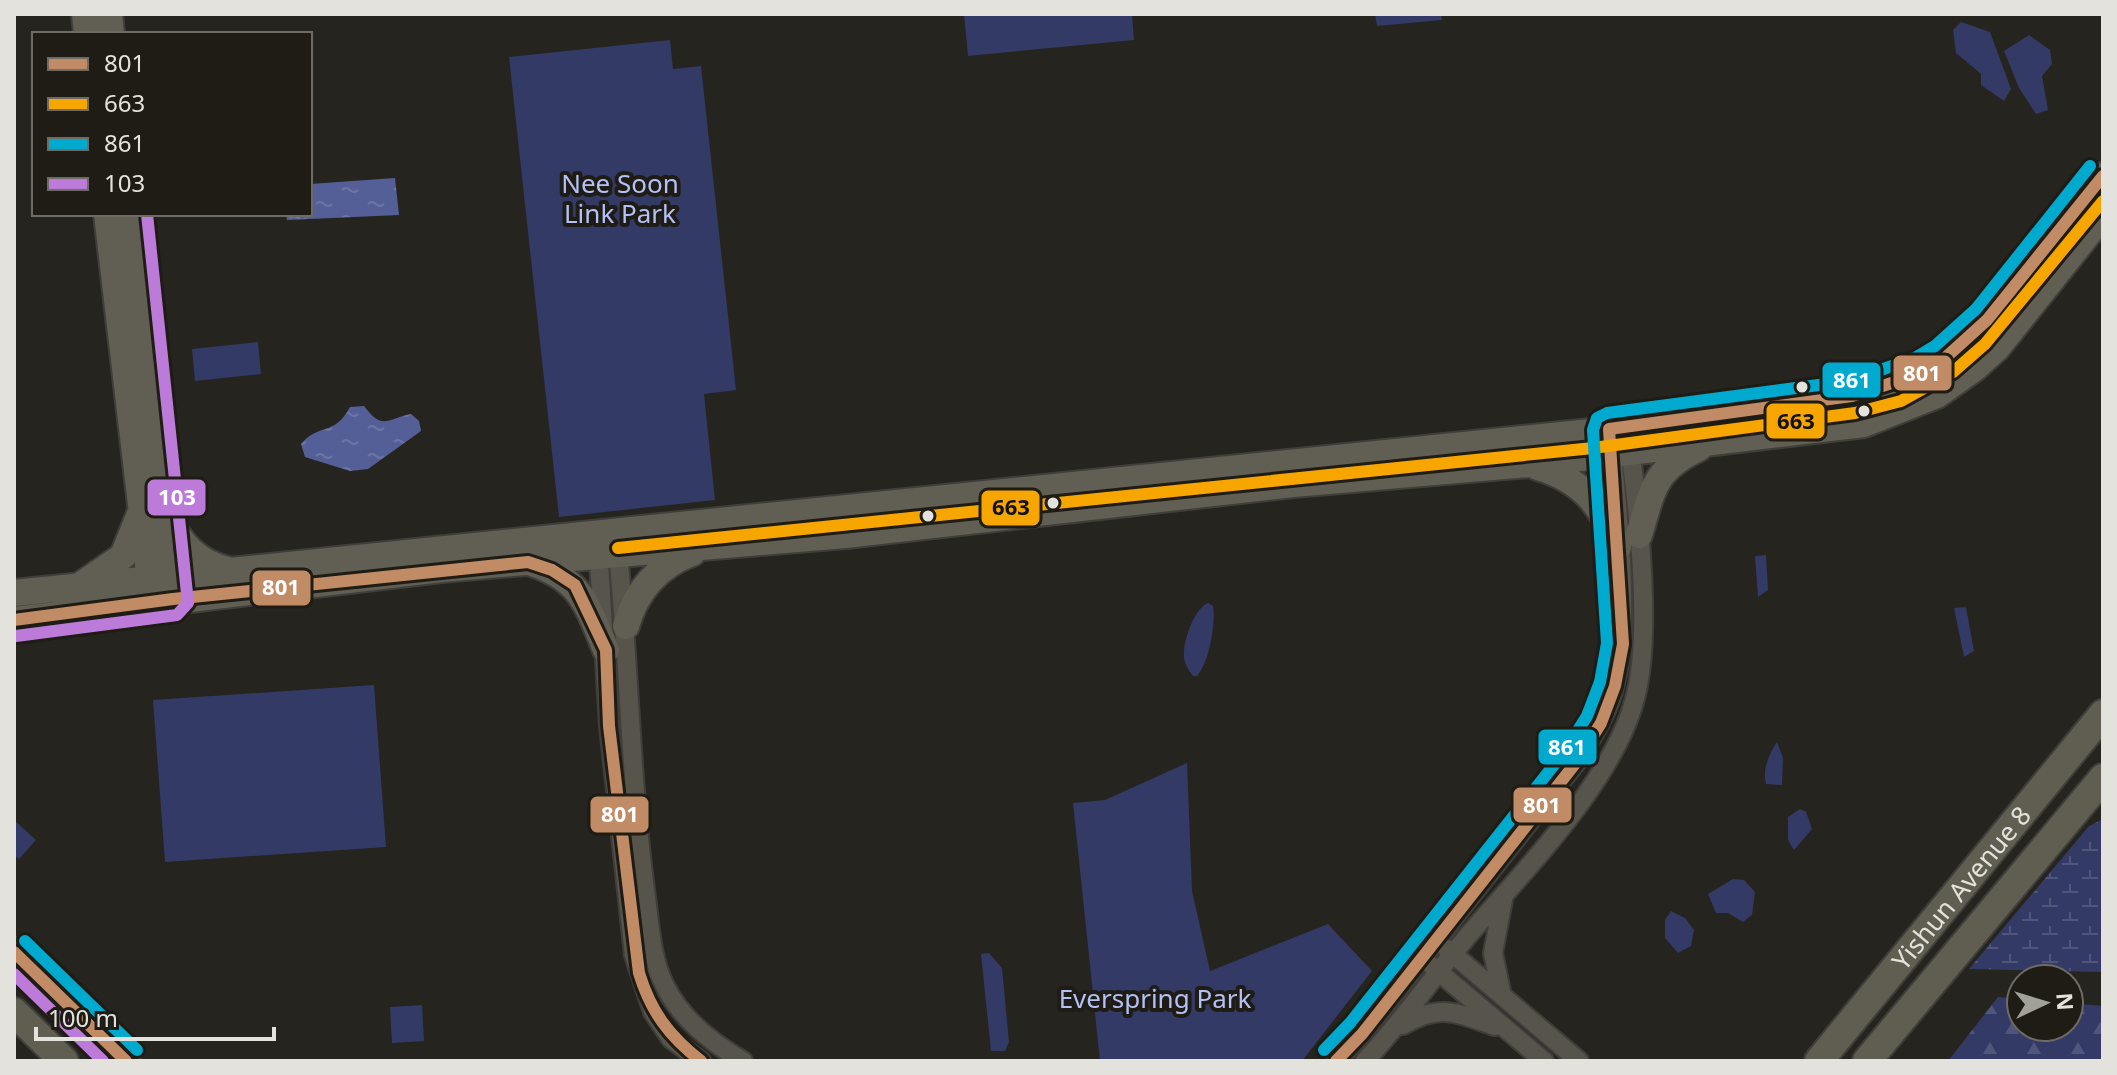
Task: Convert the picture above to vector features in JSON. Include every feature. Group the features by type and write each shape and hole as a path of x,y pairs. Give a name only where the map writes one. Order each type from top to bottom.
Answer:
{"main road":[{"path":"14,620 161,590 235,571 608,545 710,546 845,535 1233,491 1529,464 1620,440 1851,398 1895,386 1920,373 1943,360 1973,334 2103,176"},
{"path":"14,593 78,587 161,590 528,562 608,545 787,515 1620,440 1713,441 1864,424 1937,395 1997,348 2103,215"},
{"path":"107,216 146,439"},
{"path":"131,216 146,439 161,590"},
{"path":"1529,464 1564,475 1595,499 1628,541 1657,475 1673,461 1713,441"},
{"path":"154,512 192,554 207,565 235,571"},
{"path":"78,587 123,556 154,512"},
{"path":"787,515 799,529 826,528 845,535"},
{"path":"626,626 634,598 656,575 675,560 710,546"},
{"path":"528,562 552,570 575,585 606,650"},
{"name":"Yishun Avenue 8","path":"1819,1061 2103,714"},
{"name":"Yishun Avenue 8","path":"1867,1061 2103,778"},
{"path":"14,952 126,1061"},
{"path":"14,1012 64,1061"}],"street":[{"path":"1365,1061 1396,1029 1505,894 1611,757 1628,724 1642,656 1620,440"},
{"path":"1336,1061 1362,1034 1578,760 1601,723 1615,686 1623,644 1628,541"},
{"path":"608,545 626,626 640,850 651,946 665,986 688,1020 743,1061"},
{"path":"608,545 606,650 609,726 634,955 653,1012 671,1039 701,1061"},
{"path":"1502,996 1493,953 1505,894"},
{"path":"1436,939 1579,1061"},
{"path":"1421,956 1544,1061"},
{"path":"1396,1029 1431,1011 1444,1010 1506,1029"}],"green space":[{"path":"964,14 1132,14 1134,40 968,56"},
{"path":"1375,14 1441,14 1442,20 1377,26"},
{"path":"1961,22 1990,32 2011,89 2004,101 1981,85 1981,74 1956,53 1953,30"},
{"path":"2029,35 2050,50 2052,64 2042,76 2048,110 2036,114 2019,88 2004,51"},
{"name":"Nee Soon Link Park","path":"670,40 673,69 701,66 736,390 704,394 715,500 559,517 509,57"},
{"path":"258,342 261,374 195,381 192,349"},
{"path":"1766,555 1768,590 1758,597 1755,556"},
{"path":"1208,603 1213,606 1214,613 1211,642 1201,670 1193,676 1184,659 1184,647 1191,624"},
{"path":"1966,607 1974,651 1964,657 1954,608"},
{"path":"374,685 386,847 165,862 153,700"},
{"path":"1777,742 1783,758 1782,785 1766,784 1767,762"},
{"name":"Everspring Park","path":"1187,763 1192,891 1210,971 1328,924 1372,971 1302,1061 1100,1061 1073,803 1105,800"},
{"path":"1800,809 1806,812 1812,829 1794,850 1788,840 1788,817"},
{"path":"2103,819 2103,972 2085,972 2085,963 2005,963 2005,970 1969,969 2089,826"},
{"path":"14,820 36,840 19,859 14,855"},
{"path":"1733,879 1744,880 1755,892 1752,915 1743,922 1728,913 1716,913 1708,894"},
{"path":"1671,911 1685,918 1694,930 1691,946 1678,953 1665,938 1665,920"},
{"path":"989,953 1002,968 1009,1042 1005,1051 991,1051 981,954"},
{"path":"1998,997 2005,998 2005,1043 2085,1043 2085,1004 2103,1006 2103,1061 1948,1061"},
{"path":"422,1005 424,1041 392,1043 390,1007"}],"water":[{"path":"395,178 399,215 287,220 286,216 312,216 312,184"},
{"path":"364,406 381,421 411,414 419,421 421,431 368,469 350,471 305,457 301,444 308,437 338,422 350,407"}],"transit line":[{"name":"861","path":"1324,1050 1350,1023 1565,751 1587,716 1600,682 1607,643 1593,430 1597,418 1607,413 1849,381 1915,358 1935,346 1976,309 2090,166"},
{"name":"801","path":"1336,1061 1362,1034 1578,760 1601,723 1615,686 1623,644 1609,429 1852,396 1922,373 1944,359 1987,320 2103,176"},
{"name":"663","path":"618,548 1593,448 1855,413 1901,401 1953,372 1985,344 2103,201"},
{"name":"103","path":"16,636 177,615 188,603 147,216"},
{"name":"801","path":"14,620 173,599 528,562 552,570 575,585 606,650 609,726 639,973 649,1000 662,1022 701,1061"},
{"name":"861","path":"25,941 137,1050"},
{"name":"801","path":"14,952 126,1061"},
{"name":"103","path":"14,974 103,1061"}]}
